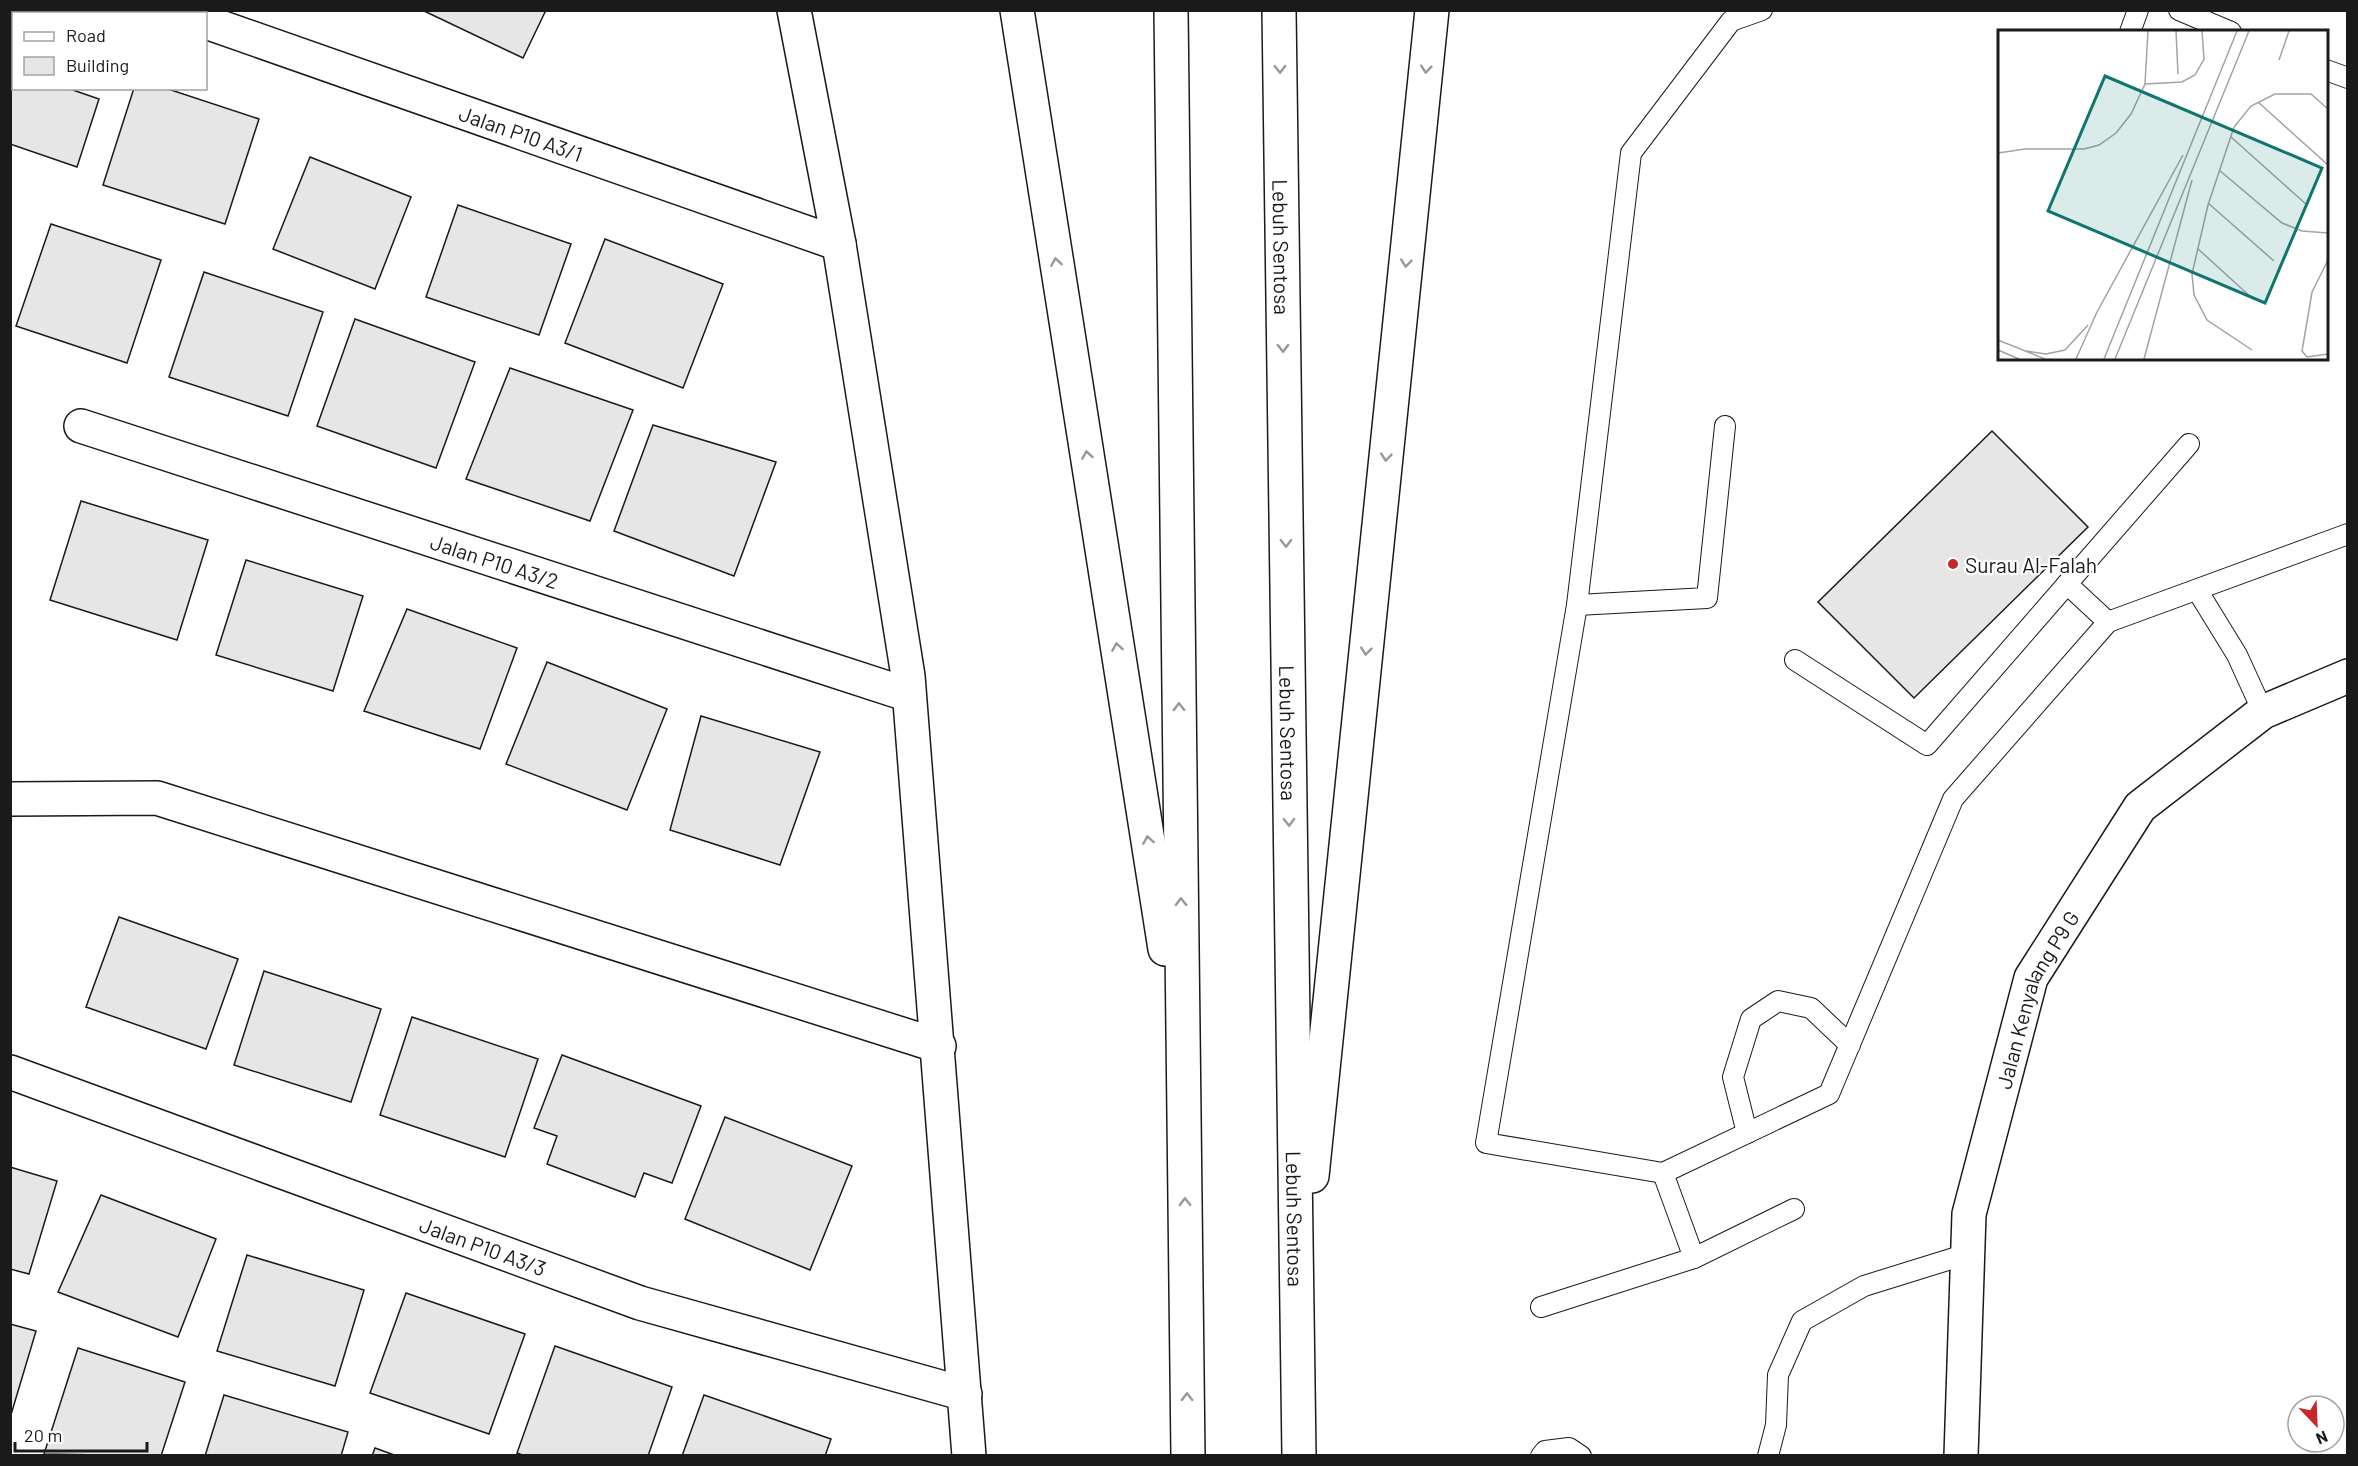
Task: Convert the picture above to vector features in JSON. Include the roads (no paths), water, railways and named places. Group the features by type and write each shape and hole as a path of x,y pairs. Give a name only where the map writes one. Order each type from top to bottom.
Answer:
{"street":[{"path":"794,10 839,244 909,695 939,1046 969,1455"},
{"path":"1017,10 1183,1064"},
{"path":"1171,10 1188,1455"},
{"name":"Lebuh Sentosa","path":"1279,10 1299,1455"},
{"path":"1296,1331 1432,10"},
{"name":"Jalan P10 A3/1","path":"207,21 839,244"},
{"name":"Jalan P10 A3/2","path":"81,426 909,695"},
{"name":"Jalan Kenyalang P9 G","path":"1961,1455 1969,1214 2031,978 2140,807 2263,712 2348,676"},
{"path":"10,799 157,798 939,1046"},
{"name":"Jalan P10 A3/3","path":"10,1072 640,1303 965,1394"}],"lane":[{"path":"1762,10 1731,21 1631,153 1577,605 1486,1143 1663,1173 1829,1094 1953,799 2108,622 2348,534"},
{"path":"2131,30 2138,10"},
{"path":"2179,10 2226,30"},
{"path":"2328,71 2348,78"},
{"path":"1577,605 1707,597 1725,426"},
{"path":"1795,660 1927,746 2188,444"},
{"path":"2067,584 2108,622"},
{"path":"2197,590 2237,655 2263,712"},
{"path":"1747,1133 1733,1077 1751,1019 1778,1001 1811,1008 1850,1045"},
{"path":"1663,1173 1694,1258"},
{"path":"1541,1307 1694,1258 1794,1209"},
{"path":"1768,1455 1776,1425 1778,1375 1802,1321 1864,1286 1967,1254"},
{"path":"1541,1455 1545,1451 1569,1448 1581,1455"}],"place":[{"name":"Surau Al-Falah","path":"1953,564"}]}
